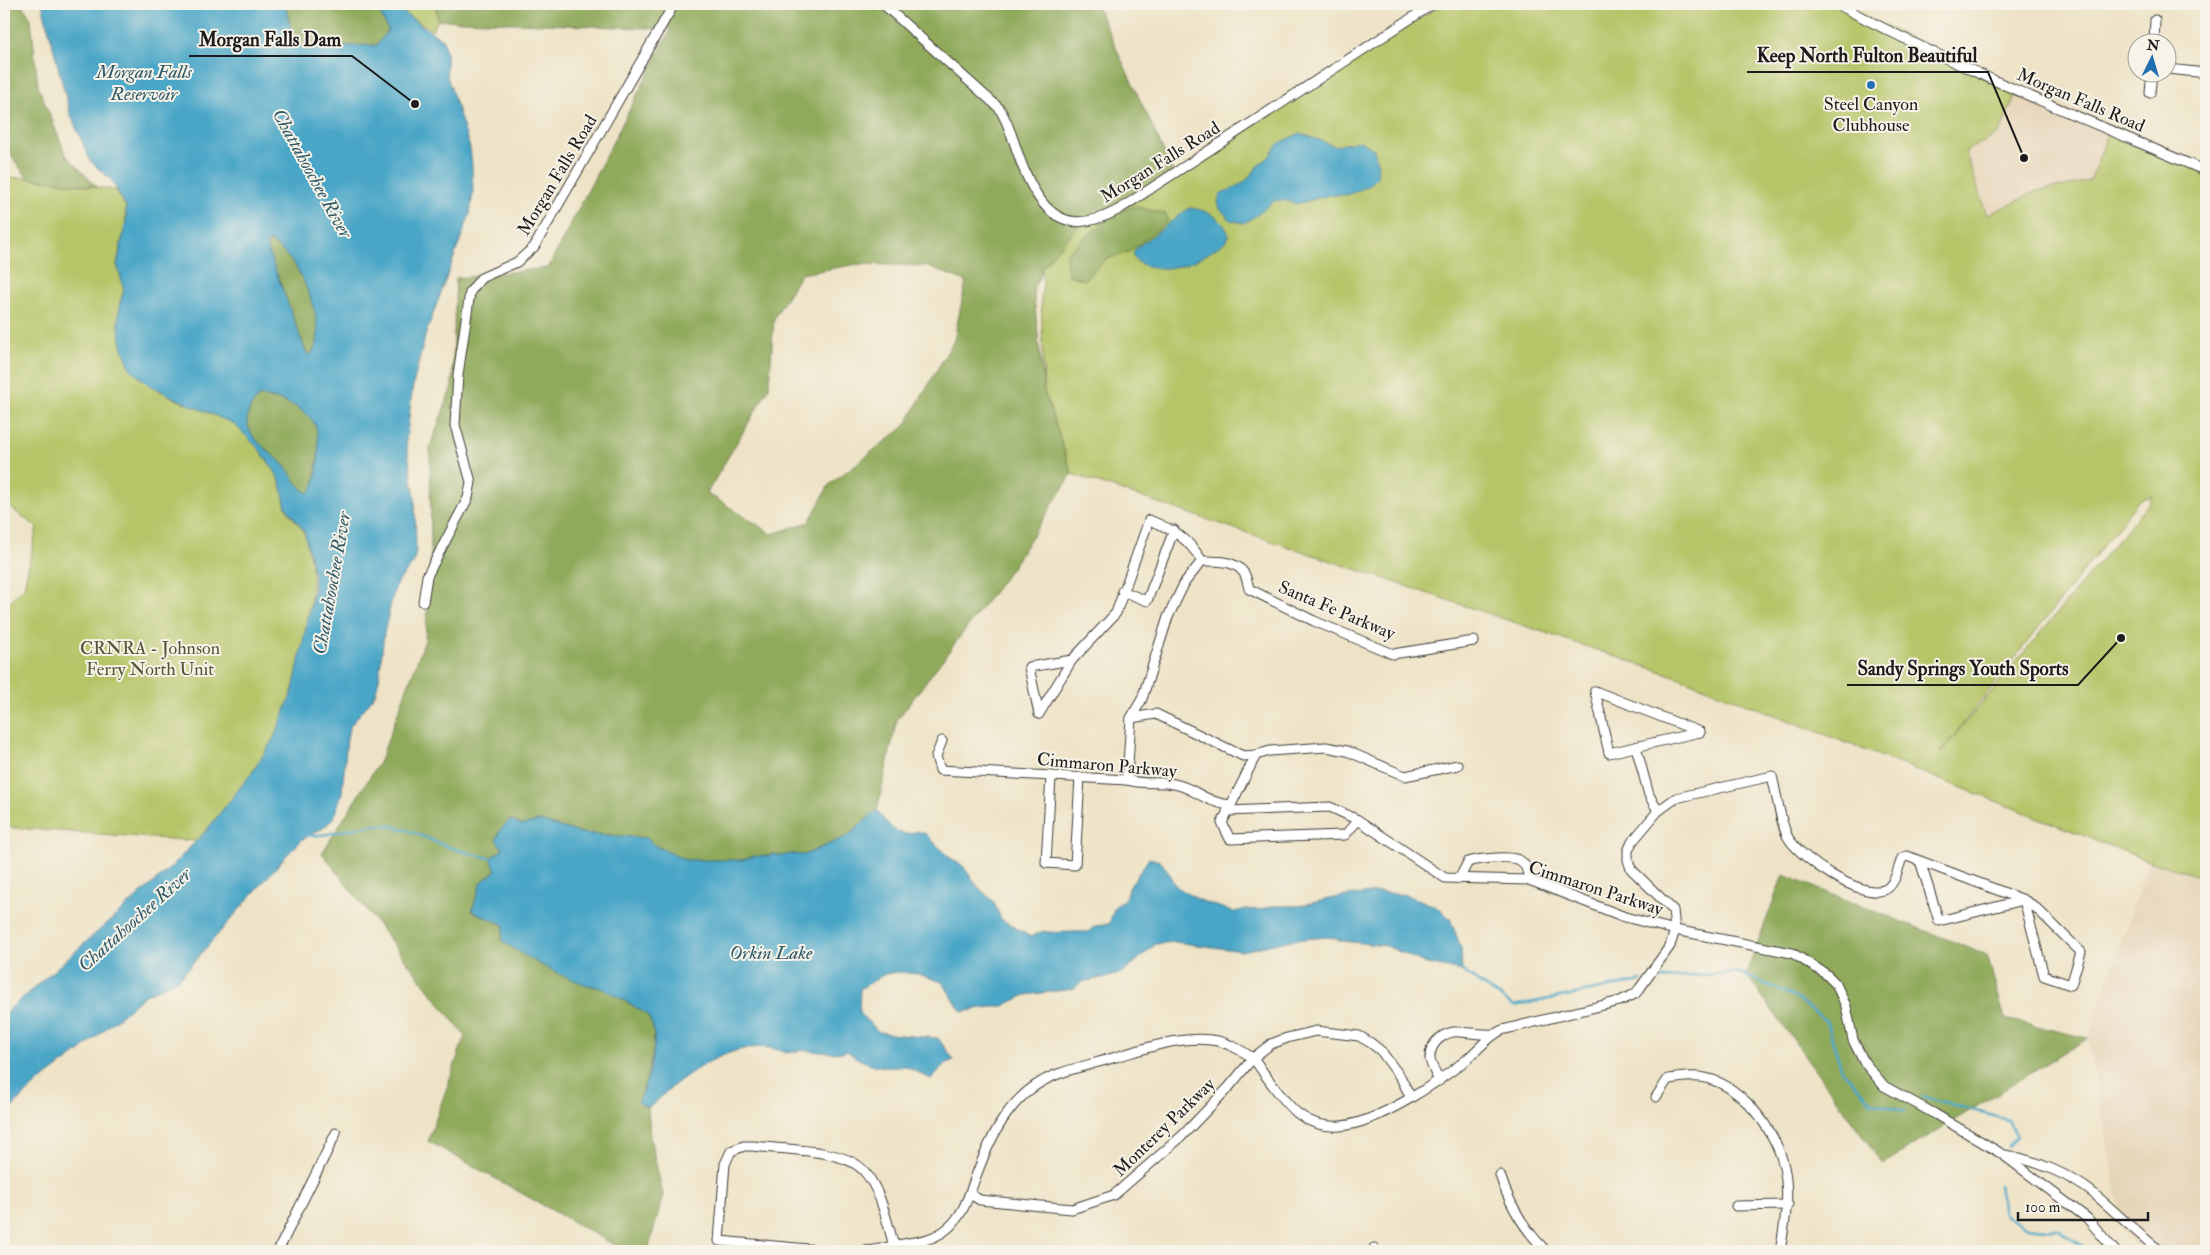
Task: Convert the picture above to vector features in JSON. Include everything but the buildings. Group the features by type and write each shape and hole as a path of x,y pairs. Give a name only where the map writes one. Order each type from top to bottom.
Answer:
{"street":[{"name":"Morgan Falls Road","path":"423,602 426,576 468,498 471,482 455,425 458,375 470,292 481,278 517,262 534,247 674,4"},
{"name":"Morgan Falls Road","path":"883,4 998,108 1006,119 1025,172 1035,190 1054,214 1080,224 1094,221 1118,210 1433,4"},
{"name":"Morgan Falls Road","path":"1837,4 1904,40 1969,70 2206,171"},
{"path":"2154,32 2155,20"},
{"path":"2178,70 2206,73"},
{"path":"2150,93 2151,82"},
{"path":"1072,660 1029,667 1039,714 1072,660 1116,613 1122,591 1149,520 1174,530 1192,546 1202,561 1185,582 1168,617 1142,699 1131,718 1127,780"},
{"path":"1122,591 1147,601 1174,530"},
{"name":"Santa Fe Parkway","path":"1202,561 1219,561 1232,564 1244,573 1249,589 1314,621 1393,654 1474,640"},
{"path":"1595,691 1700,732 1636,747 1609,753 1595,691"},
{"path":"1131,718 1156,714 1243,756 1270,751 1326,747 1348,751 1405,776 1458,766"},
{"name":"Cimmaron Parkway","path":"942,741 936,756 940,770 1127,780 1140,784 1176,784 1229,808 1330,807 1358,820 1445,878 1511,878 1529,880 1625,917 1675,930 1792,953 1826,974 1836,984 1846,1006 1853,1040 1864,1062 1884,1086 1936,1114 2002,1154 2087,1218 2115,1251"},
{"path":"1636,747 1649,795 1658,811"},
{"path":"1256,755 1222,823 1230,838 1345,835 1358,820"},
{"path":"1051,776 1046,863 1075,865 1080,777"},
{"path":"1439,1081 1430,1061 1430,1049 1444,1034 1460,1031 1479,1036 1493,1034 1502,1030 1620,1001 1635,994 1670,946 1675,930 1673,910 1632,869 1628,860 1628,851 1632,842 1658,811 1676,798 1772,776 1787,837 1796,848 1839,880 1870,892 1885,890 1893,882 1902,858 1907,856 2024,900 2034,906 2081,952 2071,985 2044,976 2024,900"},
{"path":"1459,879 1468,862 1476,859 1514,858 1522,861 1527,868 1529,880"},
{"path":"1920,861 1939,921 2024,900"},
{"name":"Monterey Parkway","path":"970,1194 980,1200 1056,1209 1072,1209 1114,1195 1182,1136 1229,1087 1253,1058 1271,1044 1316,1031 1359,1036 1372,1043 1401,1078 1411,1098"},
{"path":"864,1251 920,1242 941,1233 960,1214 970,1194 988,1144 1002,1119 1011,1107 1048,1078 1139,1051 1185,1040 1206,1039 1220,1041 1253,1058 1291,1110 1306,1120 1321,1125 1340,1126 1355,1123 1411,1098 1439,1081 1468,1058 1493,1034"},
{"path":"1656,1097 1668,1079 1698,1077 1720,1083 1741,1096 1768,1130 1784,1166 1788,1205 1780,1251"},
{"path":"278,1251 336,1134"},
{"path":"830,1251 719,1240 724,1164 732,1151 744,1146 753,1146 819,1153 854,1163 864,1170 871,1180 884,1212 894,1246"},
{"name":"Cimmaron Parkway","path":"2002,1154 2027,1159 2092,1192 2140,1236 2161,1251"},
{"path":"1500,1175 1506,1194 1519,1218 1546,1251"},
{"path":"1736,1206 1788,1205"}],"shaded area":[{"path":"2019,87 2111,126 2090,181 2037,191 1987,215 1964,151 1999,134"},
{"path":"2149,861 2206,878 2206,1251 2151,1251 2125,1239 2088,1038"}],"green space":[{"path":"4,4 22,4 31,19 38,86 66,155 97,187 28,178 4,147"},
{"path":"285,4 376,4 388,30 377,45 335,46 309,50 294,43"},
{"path":"403,4 435,4 438,20 432,30 404,13"},
{"path":"435,4 1096,4 1175,176 1123,209 1081,223 1041,268 1039,278 1033,288 1044,391 1072,474 1011,569 897,720 877,810 848,836 804,855 791,854 781,856 773,854 742,860 713,862 685,860 654,845 647,838 580,833 540,821 522,826 503,849 491,858 496,870 481,883 472,911 504,925 584,984 604,989 646,1013 653,1026 654,1045 647,1077 638,1102 648,1108 650,1137 663,1195 648,1251 625,1251 428,1141 465,1036 322,853 380,761 425,640 431,566 430,447 452,386 456,278 548,268 671,29 438,20","holes":["857,264 926,266 966,281 954,340 905,426 829,485 809,522 772,534 707,493 769,388 774,318 801,274"]},
{"path":"1442,4 1836,4 2019,87 1999,134 1965,151 1987,215 2037,191 2090,181 2111,126 2142,137 2206,166 2206,878 2149,861 1680,678 1072,474 1044,391 1041,296 1043,285 1041,268 1081,223 1123,209","holes":["2152,496 2149,503 1940,753 2139,500"]},
{"name":"CRNRA - Johnson Ferry North Unit","path":"4,177 28,178 116,190 126,207 126,221 117,264 124,290 120,303 138,377 180,401 223,417 236,425 255,444 272,466 280,481 286,507 302,529 306,538 312,578 311,602 300,661 288,706 257,766 222,812 196,841 4,827 4,608 24,587 37,527 4,503"},
{"path":"1133,206 1166,214 1168,221 1129,252 1106,259 1084,280 1068,275 1066,254 1101,224"},
{"path":"269,241 278,247 296,267 312,302 318,327 318,339 315,348 309,355 306,352 266,245"},
{"path":"259,396 292,405 312,419 316,426 319,441 315,479 314,486 308,493 299,485 280,461 254,437 249,428 247,419 250,408"},
{"path":"1783,875 1987,955 2005,1019 2088,1038 1883,1164 1746,974"}],"water":[{"path":"42,4 285,4 294,43 309,50 335,46 377,45 388,30 376,4 403,4 404,13 443,40 446,52 447,76 470,148 473,192 470,214 426,333 413,385 406,441 415,498 416,550 414,562 397,583 393,595 384,633 376,692 350,726 347,738 342,793 334,817 325,827 303,839 285,857 179,979 145,995 80,1051 40,1081 15,1104 4,1121 4,1014 169,869 205,832 253,771 274,738 293,690 314,588 314,575 304,531 286,507 280,481 259,449 234,424 148,384 130,368 122,345 118,323 120,303 124,290 117,264 126,221 126,207 112,181 90,161 70,113","holes":["270,241 296,267 312,302 318,339 315,348 309,355 306,352 266,245","259,396 274,398 297,407 314,423 318,438 318,460 315,481 308,493 299,485 280,461 254,437 249,428 247,419 250,408"]},
{"path":"1300,133 1335,146 1360,141 1374,149 1378,166 1377,177 1369,186 1347,195 1329,195 1297,204 1282,200 1274,201 1244,223 1230,220 1219,207 1220,195 1245,182 1260,164 1269,157 1278,144"},
{"path":"1189,208 1208,212 1218,219 1229,235 1227,240 1209,253 1190,263 1179,266 1158,268 1137,261 1133,255 1135,249"},
{"name":"Orkin Lake","path":"877,810 889,825 899,832 910,833 917,831 926,834 949,857 963,866 978,887 994,902 1001,919 1031,937 1043,931 1088,932 1095,926 1109,924 1115,906 1124,901 1132,883 1149,858 1160,861 1169,872 1177,887 1199,900 1234,912 1246,909 1258,910 1272,906 1298,906 1339,897 1379,892 1407,895 1435,906 1450,918 1461,948 1462,971 1427,964 1386,946 1343,941 1328,937 1292,940 1242,951 1175,942 1156,944 1126,970 1116,975 1082,982 1073,989 1026,995 1003,1006 962,1012 942,982 918,974 899,972 885,974 860,989 859,1013 879,1032 938,1038 954,1060 946,1063 931,1079 905,1066 890,1067 867,1063 847,1051 832,1053 794,1051 787,1053 771,1048 755,1048 739,1050 709,1062 681,1080 648,1108 638,1102 650,1070 654,1045 654,1033 651,1022 646,1014 598,987 584,984 563,975 521,953 502,941 504,925 472,911 481,883 496,870 490,858 503,849 496,840 500,830 510,820 522,825 540,821 580,833 647,838 654,845 685,860 742,860 754,856 773,854 781,856 791,854 804,855 848,836"}],"waterway":[{"path":"306,835 324,835 373,825 383,825 407,830 454,849 490,858"},
{"path":"1462,971 1514,1006 1641,981"},
{"path":"1649,980 1737,972 1792,995 1826,1021 1842,1070 1871,1102 1905,1111"},
{"path":"1922,1096 2008,1120 2017,1137 2008,1146"},
{"path":"1999,1185 2004,1213 2025,1227 2058,1230 2084,1247 2086,1251"}],"place":[{"name":"Steel Canyon Clubhouse","path":"1871,85"},
{"name":"Morgan Falls Dam","path":"415,104"},
{"name":"Keep North Fulton Beautiful","path":"2024,158"},
{"name":"Sandy Springs Youth Sports","path":"2121,638"}],"water label":[{"name":"Morgan Falls Reservoir","path":"144,82"},
{"name":"Chattahoochee River","path":"313,173"},
{"name":"Chattahoochee River","path":"331,583"},
{"name":"Chattahoochee River","path":"134,919"}]}
